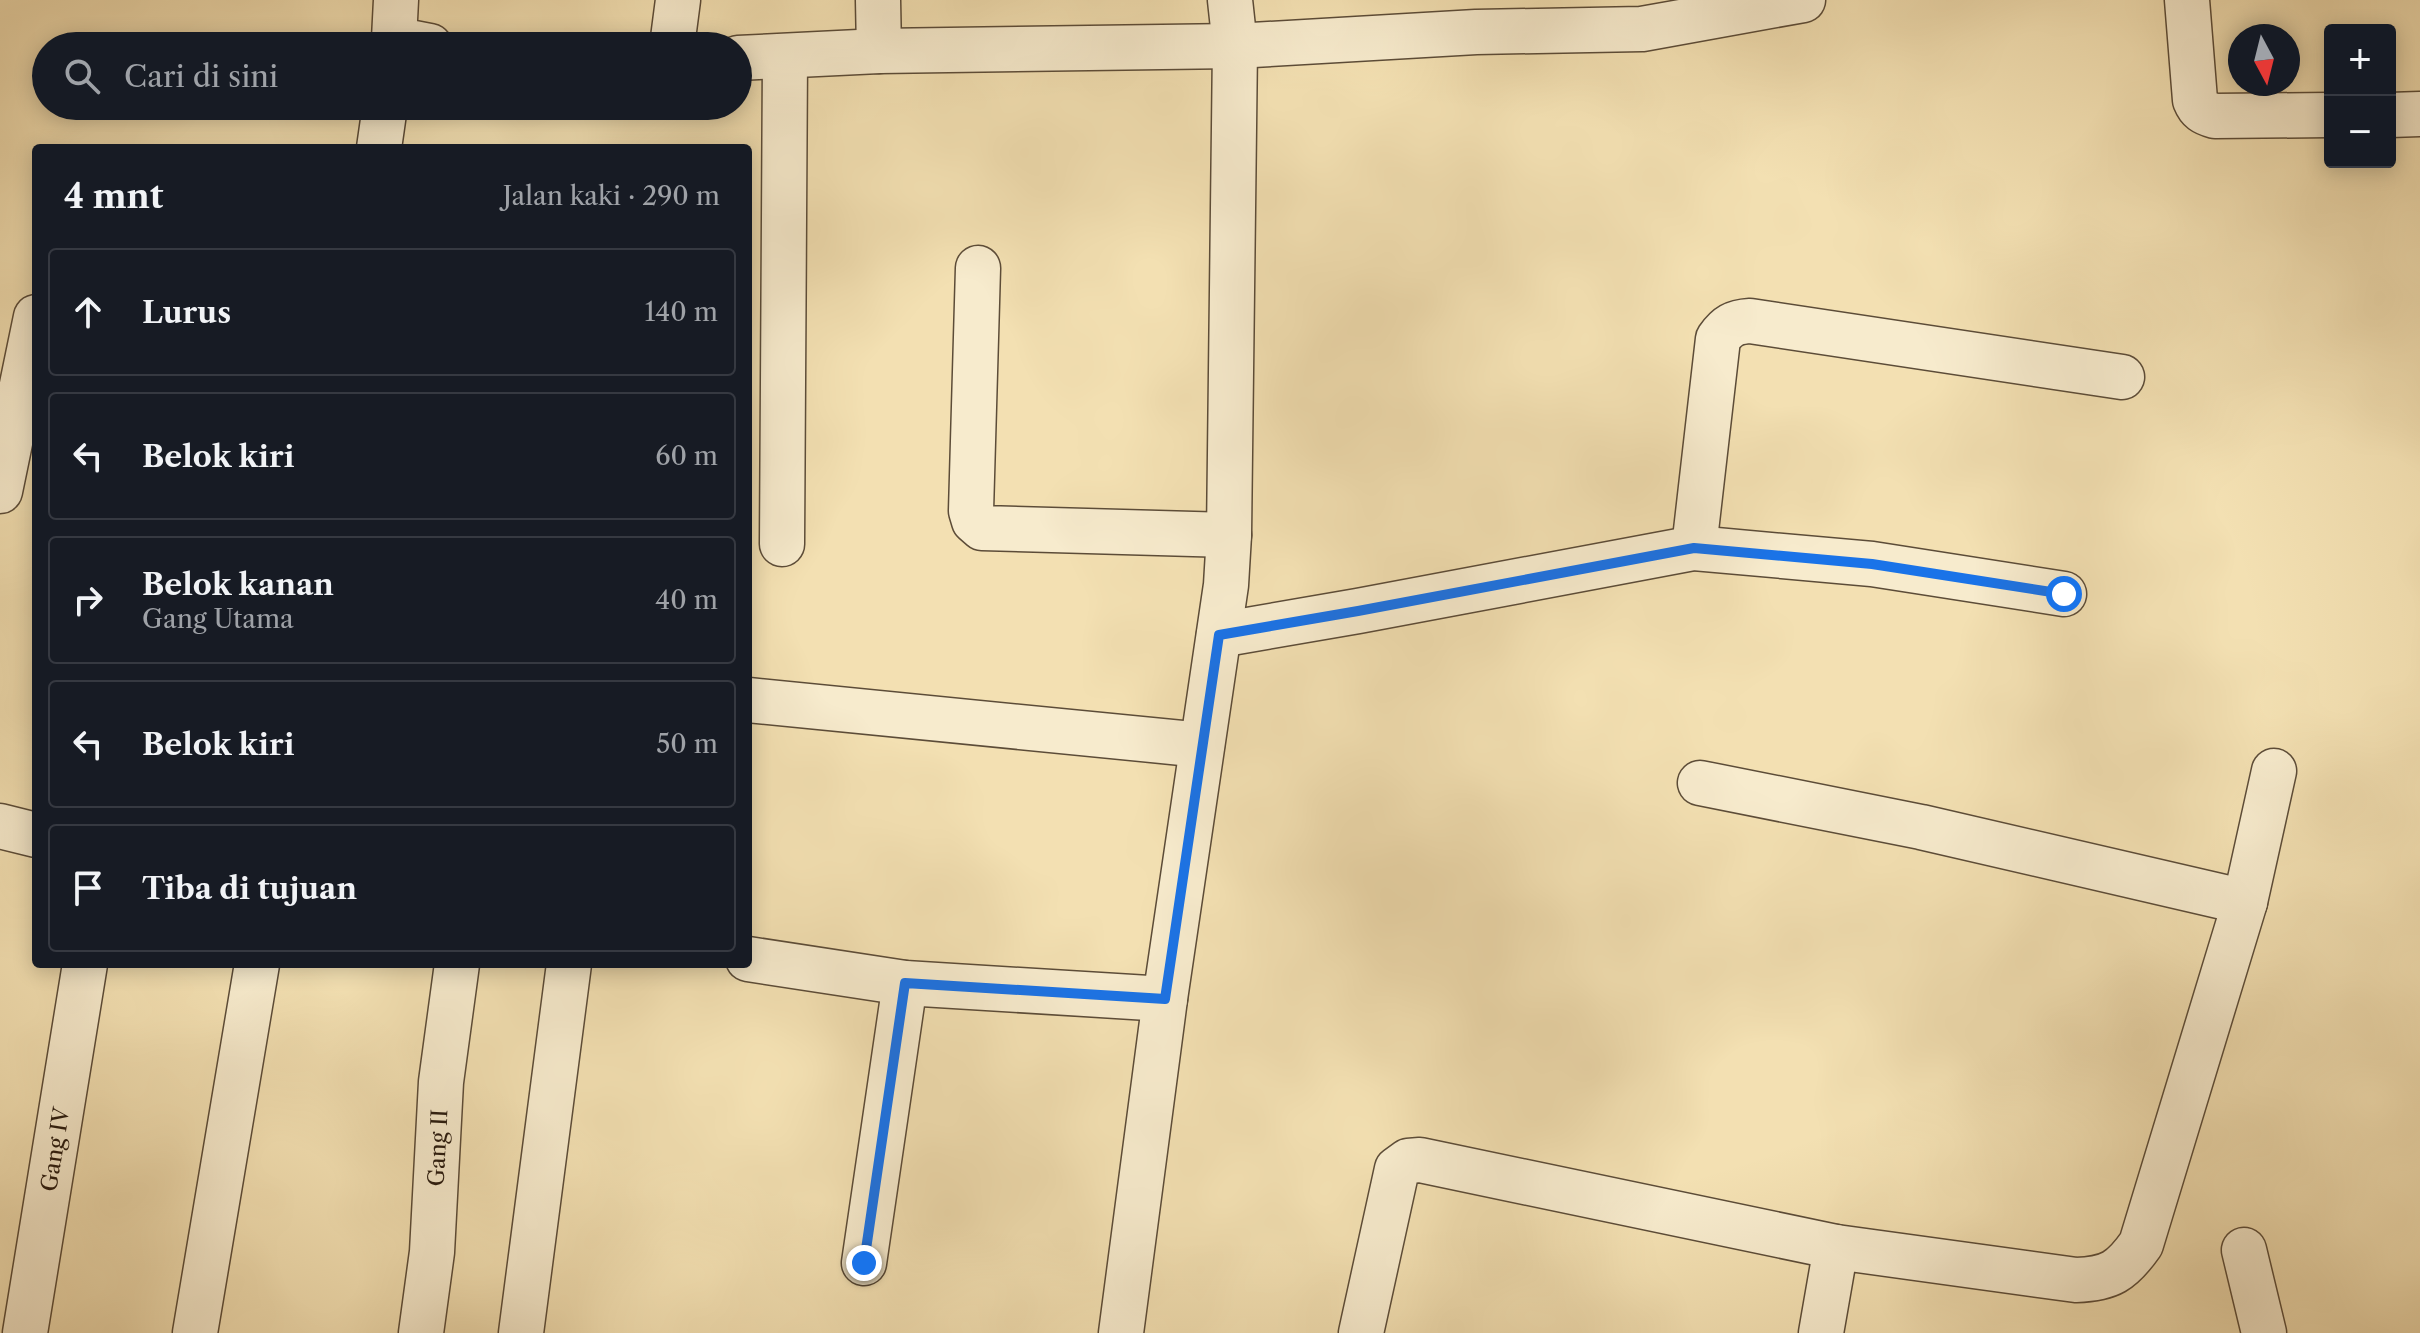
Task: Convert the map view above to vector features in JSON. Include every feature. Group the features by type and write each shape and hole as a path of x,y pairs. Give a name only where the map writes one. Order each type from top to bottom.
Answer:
{"street":[{"path":"674,32 678,0"},
{"path":"878,0 879,51"},
{"path":"1121,1333 1165,999 1226,585 1235,46 1230,0"},
{"path":"752,58 879,51 1235,46 1474,16 1642,29 1803,0"},
{"path":"2187,0 2195,100 2205,114 2324,115"},
{"path":"782,544 785,57"},
{"path":"2396,115 2420,114"},
{"path":"380,144 383,120"},
{"path":"978,268 971,511 974,521 982,528 1229,535"},
{"path":"1694,548 1718,339 1725,328 1736,322 1766,323 2122,377"},
{"path":"0,491 32,336"},
{"path":"1219,635 1694,548 1872,564 2064,594"},
{"path":"752,700 1202,745"},
{"path":"1361,1333 1397,1169 1408,1161 1420,1160 1836,1247 2076,1280 2112,1274 2126,1264 2141,1244 2245,902 2274,771"},
{"path":"1700,783 1921,827 2245,902"},
{"path":"0,826 32,834"},
{"path":"752,960 905,983 1165,999"},
{"name":"Gang IV","path":"25,1333 84,968"},
{"path":"195,1333 256,968"},
{"name":"Gang II","path":"421,1333 433,1238 441,1082 456,968"},
{"path":"521,1333 568,968"},
{"path":"864,1263 905,983"},
{"path":"1821,1333 1836,1247"},
{"path":"2244,1250 2264,1333"}],"route":[{"path":"864,1263 905,983 1165,999 1219,635 1694,548 1872,564 2064,594"}]}
